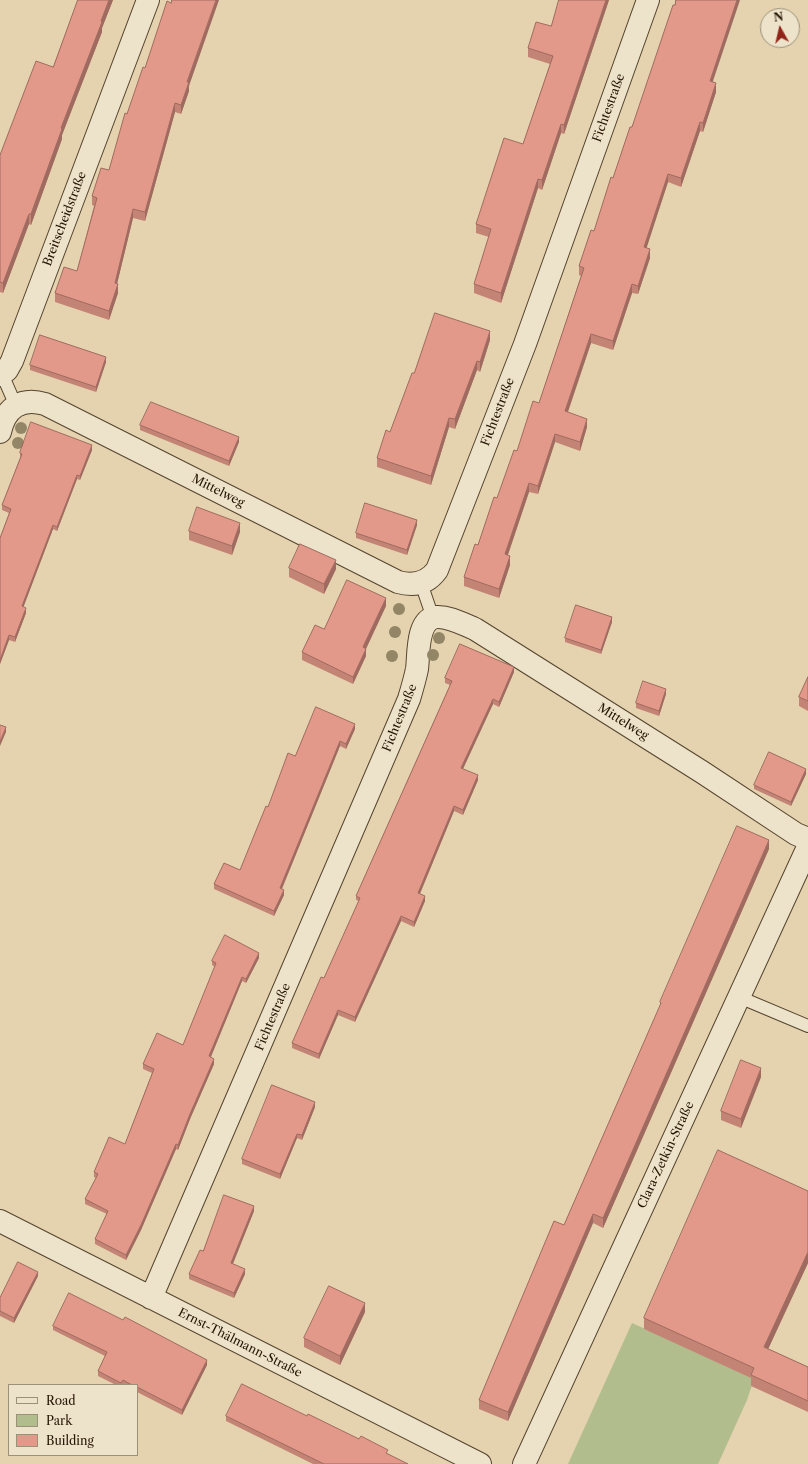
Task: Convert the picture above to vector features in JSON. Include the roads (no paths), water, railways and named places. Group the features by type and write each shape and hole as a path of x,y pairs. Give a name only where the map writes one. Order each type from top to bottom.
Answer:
{"street":[{"name":"Breitscheidstraße","path":"1,375 7,370 12,361 148,0"},
{"name":"Fichtestraße","path":"421,583 434,575 437,570 525,344 648,0"},
{"name":"Mittelweg","path":"16,406 34,402 45,404 398,582 410,584 421,583"},
{"path":"0,432 6,414 16,406"},
{"name":"Mittelweg","path":"432,618 442,617 475,629 702,772 796,834 808,839"},
{"name":"Fichtestraße","path":"151,1298 409,699 416,675 421,635 426,623 432,618"},
{"name":"Clara-Zetkin-Straße","path":"524,1464 808,847"},
{"name":"Ernst-Thälmann-Straße","path":"0,1221 480,1464"}],"lane":[{"name":"Breitscheidstraße","path":"1,375 16,406"},
{"path":"421,583 432,618"},
{"path":"739,997 808,1026"}]}
